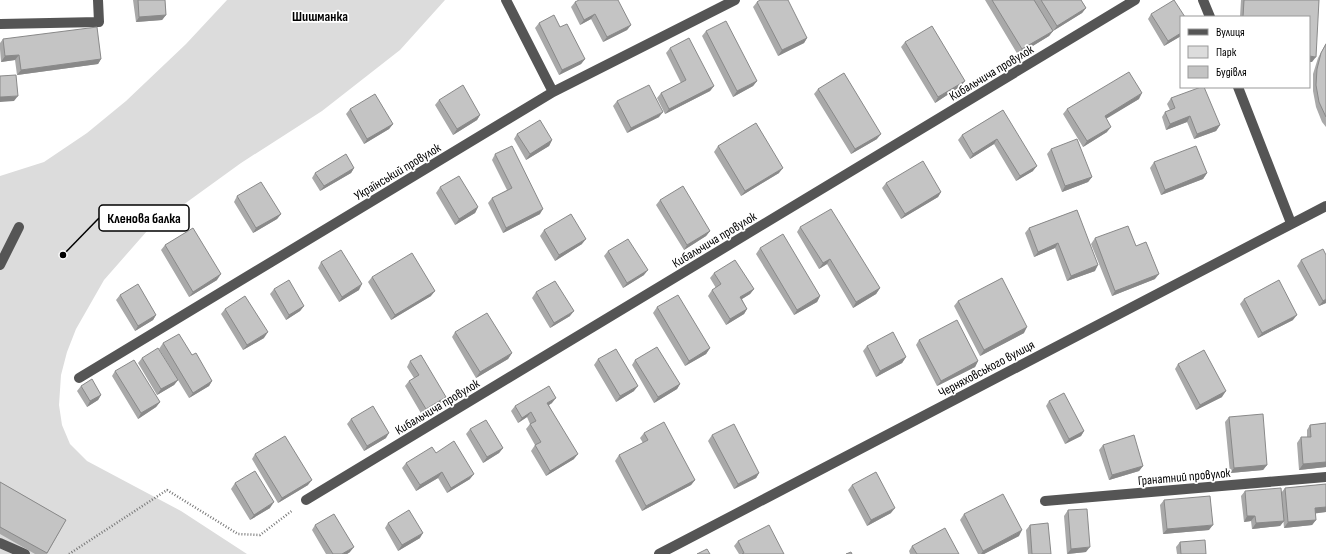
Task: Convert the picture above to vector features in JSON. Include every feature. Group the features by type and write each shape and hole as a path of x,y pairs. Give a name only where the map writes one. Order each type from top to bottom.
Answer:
{"street":[{"path":"0,24 99,22 98,0"},
{"path":"506,0 553,92"},
{"name":"Український провулок","path":"80,378 553,92 735,0"},
{"name":"Кибальчича провулок","path":"306,500 1135,0"},
{"path":"1203,0 1210,16"},
{"path":"1238,88 1291,223"},
{"name":"Черняховського вулиця","path":"659,554 1326,206"},
{"path":"0,265 19,227"},
{"name":"Гранатний провулок","path":"1044,501 1326,477"},
{"path":"0,543 25,554"}],"path":[{"path":"69,554 168,490 238,534 260,535 306,500"}],"green space":[{"path":"227,0 445,0 400,50 322,111 241,163 147,231 104,280 76,329 67,352 61,375 59,405 62,425 70,444 87,461 181,511 247,554 0,554 0,176 44,162 87,133 126,101 186,44"}],"building":[{"path":"138,0 165,0 166,15 139,17"},
{"path":"579,0 618,0 631,25 607,37 595,14 584,20 575,2"},
{"path":"760,0 788,0 807,38 782,50 757,2"},
{"path":"992,0 1034,0 1053,31 1022,49"},
{"path":"1041,0 1081,0 1086,8 1057,26"},
{"path":"1174,0 1184,16 1180,16 1180,34 1168,41 1151,14"},
{"path":"1244,0 1319,0 1316,57 1310,56 1310,16 1243,16"},
{"path":"554,15 560,27 567,24 585,59 562,70 539,23"},
{"path":"726,21 757,81 737,91 706,31"},
{"path":"932,26 965,81 938,97 905,42"},
{"path":"97,27 101,59 21,70 19,55 5,56 3,39"},
{"path":"689,38 714,86 669,109 661,93 686,80 670,48"},
{"path":"1326,44 1326,117 1319,102 1316,85 1317,69 1321,53"},
{"path":"1129,72 1142,93 1105,116 1111,127 1087,141 1067,109"},
{"path":"844,73 881,134 855,149 818,89"},
{"path":"16,75 18,96 0,97 0,76"},
{"path":"463,85 480,115 457,129 439,100"},
{"path":"649,85 663,112 631,128 617,101"},
{"path":"1198,88 1204,88 1220,125 1197,134 1190,116 1170,124 1165,112 1175,108 1171,98"},
{"path":"375,94 393,124 367,139 350,109"},
{"path":"1003,110 1037,166 1020,176 997,139 973,154 962,135"},
{"path":"540,120 552,140 530,154 517,134"},
{"path":"756,123 783,168 745,191 718,146"},
{"path":"1077,139 1092,177 1065,186 1051,149"},
{"path":"512,146 543,209 506,228 492,198 512,188 495,154"},
{"path":"1196,146 1207,173 1165,190 1154,162"},
{"path":"346,154 354,168 324,186 315,173"},
{"path":"923,161 941,192 905,214 886,183"},
{"path":"459,176 478,207 459,219 440,187"},
{"path":"261,182 281,214 256,228 237,196"},
{"path":"683,186 710,231 687,245 660,200"},
{"path":"831,209 880,288 856,302 830,259 823,263 800,227"},
{"path":"1077,210 1098,265 1071,276 1058,243 1038,252 1029,228"},
{"path":"571,214 586,239 559,255 544,230"},
{"path":"1128,226 1136,246 1146,242 1159,274 1115,291 1095,238"},
{"path":"193,228 221,274 193,292 165,245"},
{"path":"783,234 820,296 797,310 760,248"},
{"path":"628,239 648,270 627,283 608,251"},
{"path":"1323,249 1326,255 1326,299 1323,301 1301,260"},
{"path":"341,250 362,284 342,297 321,262"},
{"path":"412,253 435,291 395,315 372,277"},
{"path":"735,260 754,289 740,297 747,309 730,319 712,290 721,284 714,273"},
{"path":"1002,278 1027,327 984,350 958,301"},
{"path":"289,280 304,306 289,315 274,289"},
{"path":"1279,280 1297,315 1262,333 1244,299"},
{"path":"555,281 574,311 554,323 536,292"},
{"path":"138,284 156,315 138,326 120,295"},
{"path":"678,295 710,348 689,361 657,307"},
{"path":"245,296 268,332 247,345 225,309"},
{"path":"487,313 512,353 480,372 455,332"},
{"path":"957,320 978,361 941,381 919,340"},
{"path":"893,332 906,357 880,371 867,346"},
{"path":"179,334 192,355 196,353 212,381 193,393 163,343"},
{"path":"657,347 680,384 658,397 635,360"},
{"path":"158,348 178,380 161,389 142,358"},
{"path":"616,349 638,386 620,396 598,359"},
{"path":"1204,350 1226,391 1200,405 1178,364"},
{"path":"421,355 446,397 426,409 409,381 419,375 410,361"},
{"path":"134,360 160,402 141,413 115,371"},
{"path":"92,379 101,395 90,401 81,386"},
{"path":"549,386 556,398 547,403 578,454 550,471 535,445 541,442 530,424 536,421 531,412 522,418 515,406"},
{"path":"1064,393 1084,431 1069,439 1049,401"},
{"path":"373,406 389,433 367,446 351,419"},
{"path":"1263,414 1267,465 1234,468 1229,417"},
{"path":"486,420 503,448 487,457 470,429"},
{"path":"664,422 695,480 646,506 619,455 648,440 644,433"},
{"path":"1326,423 1326,462 1303,464 1301,437 1311,437 1310,425"},
{"path":"734,424 759,473 738,484 712,435"},
{"path":"1134,435 1143,466 1112,475 1103,445"},
{"path":"285,436 312,480 282,498 255,454"},
{"path":"454,441 474,474 451,488 442,472 420,485 406,463 432,447 436,453"},
{"path":"255,471 274,502 254,515 235,483"},
{"path":"876,472 895,508 871,520 852,485"},
{"path":"0,482 66,520 47,553 0,527"},
{"path":"1326,484 1326,507 1315,508 1316,520 1288,522 1285,488"},
{"path":"1281,488 1284,521 1256,523 1255,516 1247,516 1245,491"},
{"path":"1003,494 1022,530 983,551 964,514"},
{"path":"1210,496 1213,525 1167,529 1164,500"},
{"path":"1087,509 1090,547 1071,549 1068,510"},
{"path":"409,510 423,533 402,545 388,523"},
{"path":"334,514 354,547 342,554 333,554 315,525"},
{"path":"1048,523 1051,554 1032,554 1030,525"},
{"path":"769,525 784,554 742,554 744,553 738,541"},
{"path":"945,528 959,554 917,554 912,546"},
{"path":"1205,540 1206,554 1181,554 1180,542"},
{"path":"707,549 710,554 697,554"}],"place":[{"name":"Кленова балка","path":"63,255"}],"district":[{"name":"Шишманка","path":"320,16"}]}
